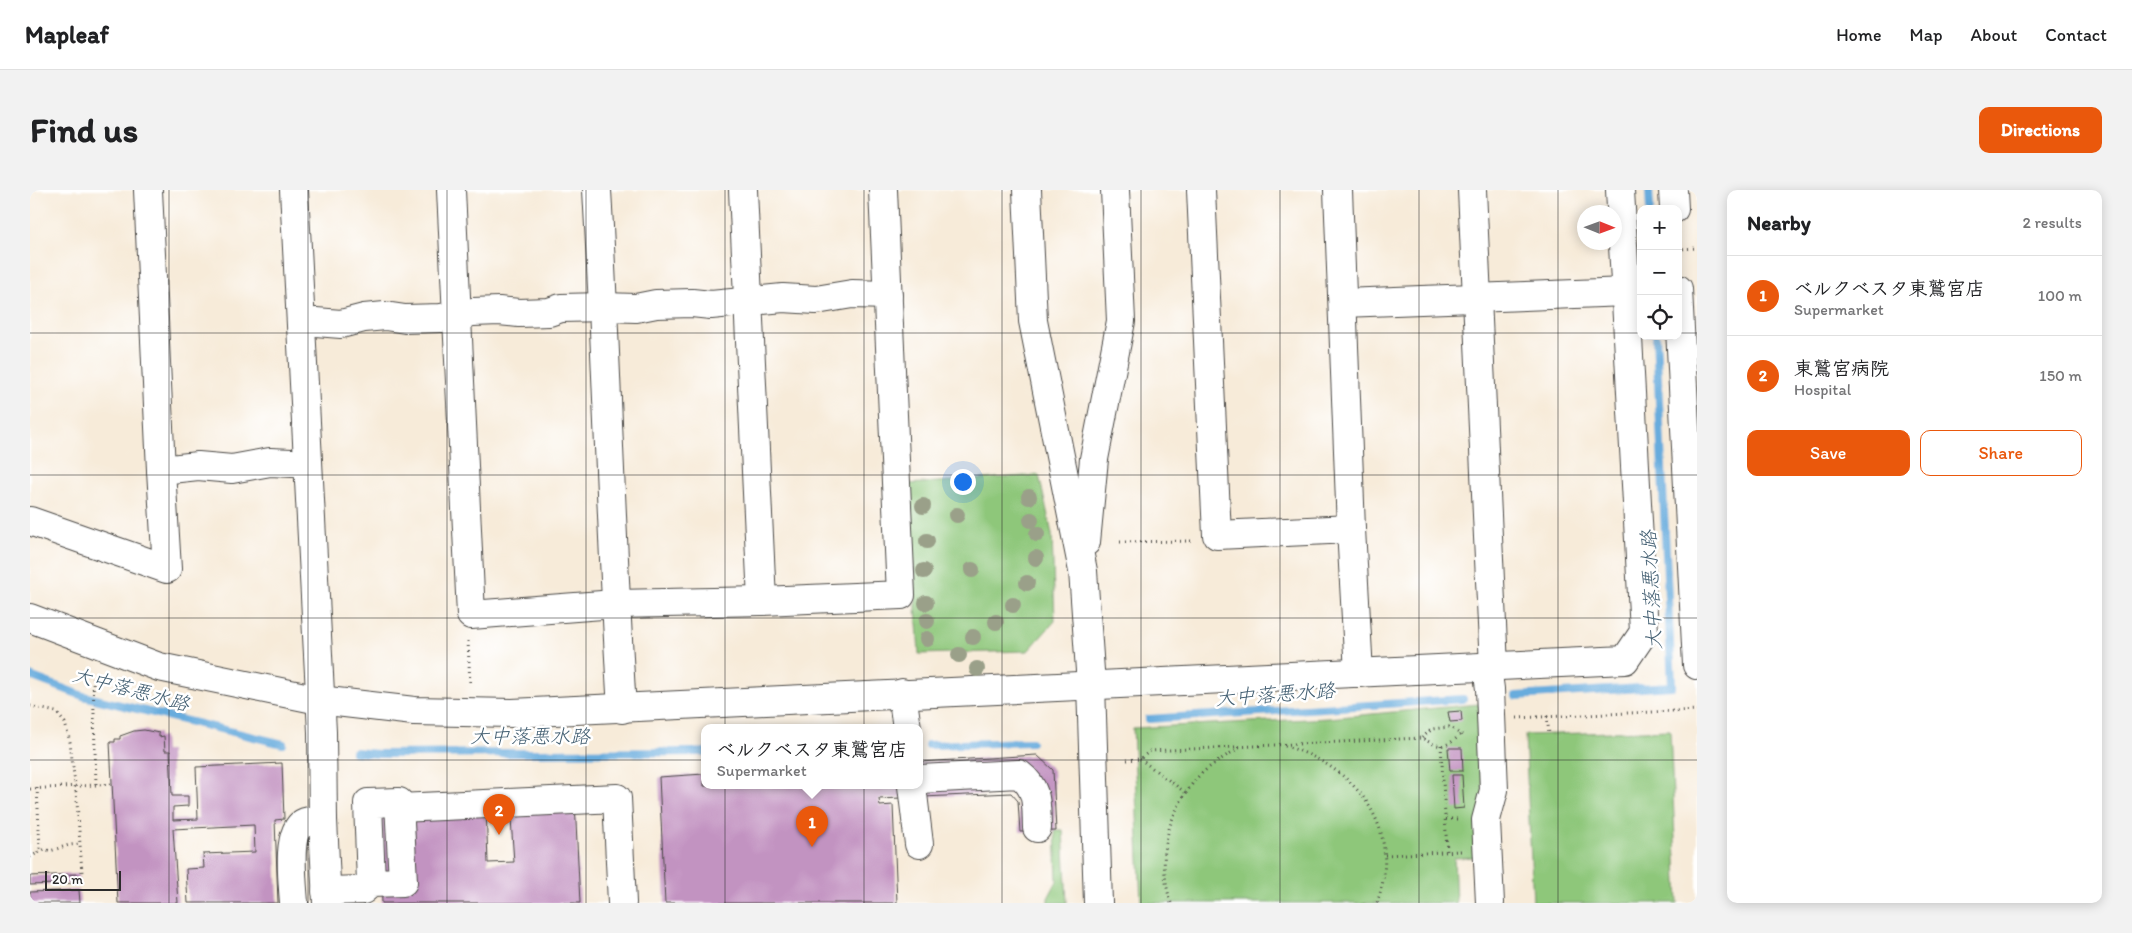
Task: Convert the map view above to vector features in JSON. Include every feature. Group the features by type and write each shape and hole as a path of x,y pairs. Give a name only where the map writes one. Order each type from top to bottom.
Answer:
{"street":[{"path":"30,521 167,569 148,190"},
{"path":"294,190 322,732 323,820 327,897 363,890 371,884 368,803 399,802 399,808 617,798 622,903"},
{"path":"451,190 471,615 615,604 762,601 901,594 883,190"},
{"path":"597,190 604,306 615,604 622,709"},
{"path":"743,190 762,601"},
{"path":"1028,190 1033,321 1084,571 1091,686 1098,903"},
{"path":"1084,571 1094,459 1121,321 1115,190"},
{"path":"1201,190 1217,535 1351,529"},
{"path":"1338,190 1351,529 1359,673"},
{"path":"1472,190 1478,297 1494,790 1486,820 1490,903"},
{"path":"30,618 159,667 319,700 414,711 512,714 1625,660 1644,632 1620,190"},
{"path":"1673,190 1674,205"},
{"path":"1343,303 1626,292"},
{"path":"316,322 341,324 364,318 385,316 405,318 457,316 473,312 550,312 561,308 604,306 636,308 656,304 692,303 711,305 783,298 816,300 852,294 888,295"},
{"path":"1678,295 1697,665"},
{"path":"161,470 198,466 232,469 270,462 292,463"},
{"path":"902,694 906,724"},
{"path":"923,779 1018,774 1029,781 1036,796 1038,828"},
{"path":"912,789 919,844"},
{"path":"294,903 292,856 295,831 304,822 323,820"}],"path":[{"path":"1682,249 1697,248"},
{"path":"1120,542 1202,541 1217,535"},
{"path":"470,685 468,633 471,615"},
{"path":"93,678 96,785"},
{"path":"30,706 56,712 65,723 70,742 82,872"},
{"path":"1509,718 1697,710"},
{"path":"1547,716 1549,734"},
{"path":"1422,738 1432,729 1449,727 1460,735 1467,735"},
{"path":"1127,760 1140,759 1150,751 1422,738 1434,746 1441,746 1450,745 1460,735"},
{"path":"1282,745 1305,752 1322,761 1354,789 1370,808 1381,829 1385,855 1385,872 1377,903"},
{"path":"1171,903 1166,888 1163,864 1170,822 1186,793 1199,776 1243,746"},
{"path":"1441,746 1447,851"},
{"path":"1140,759 1186,793"},
{"path":"30,788 112,784"},
{"path":"36,788 40,848 37,855"},
{"path":"30,857 37,855 45,849 50,851 69,844 80,844"},
{"path":"1385,855 1488,849"}],"green space":[{"path":"1039,475 1052,534 1055,621 1028,651 919,654 908,484"},
{"path":"1479,704 1483,789 1476,857 1454,858 1456,903 1141,903 1133,728 1329,718"},
{"path":"1670,730 1678,903 1533,903 1525,735"},
{"path":"1055,830 1063,830 1067,903 1048,903 1048,898 1057,881"}],"building":[{"path":"1461,711 1462,721 1450,722 1448,712"},
{"path":"144,730 159,733 159,737 164,736 165,751 170,751 172,796 188,796 188,806 173,807 173,820 198,819 196,767 282,763 284,819 275,820 278,903 188,903 186,869 204,868 203,854 255,852 254,825 173,829 178,903 118,903 110,742 115,742 115,739 120,739 120,736 134,731"},
{"path":"1448,748 1462,748 1463,771 1450,771"},
{"path":"1037,755 1053,770 1056,831 1020,832 1018,801 1011,793 879,799 880,806 893,805 897,903 665,903 659,777 701,774 701,789 923,789 923,762"},
{"path":"1452,775 1462,775 1464,808 1454,809"},
{"path":"575,802 580,903 382,903 379,811 486,806 488,863 514,862 510,805"},
{"path":"78,874 79,883 30,885 30,876"},
{"path":"79,890 80,903 30,903 30,892"}],"waterway":[{"name":"大中落悪水路","path":"1649,190 1650,205"},
{"name":"大中落悪水路","path":"1516,696 1672,686 1656,340"},
{"name":"大中落悪水路","path":"30,676 83,696 283,744"},
{"name":"大中落悪水路","path":"1149,719 1463,699"},
{"name":"大中落悪水路","path":"928,745 1031,742"},
{"name":"大中落悪水路","path":"355,752 378,754 701,752"}],"place":[{"name":"東鷲宮病院","path":"499,835"},
{"name":"ベルクベスタ東鷲宮店","path":"812,847"}]}
